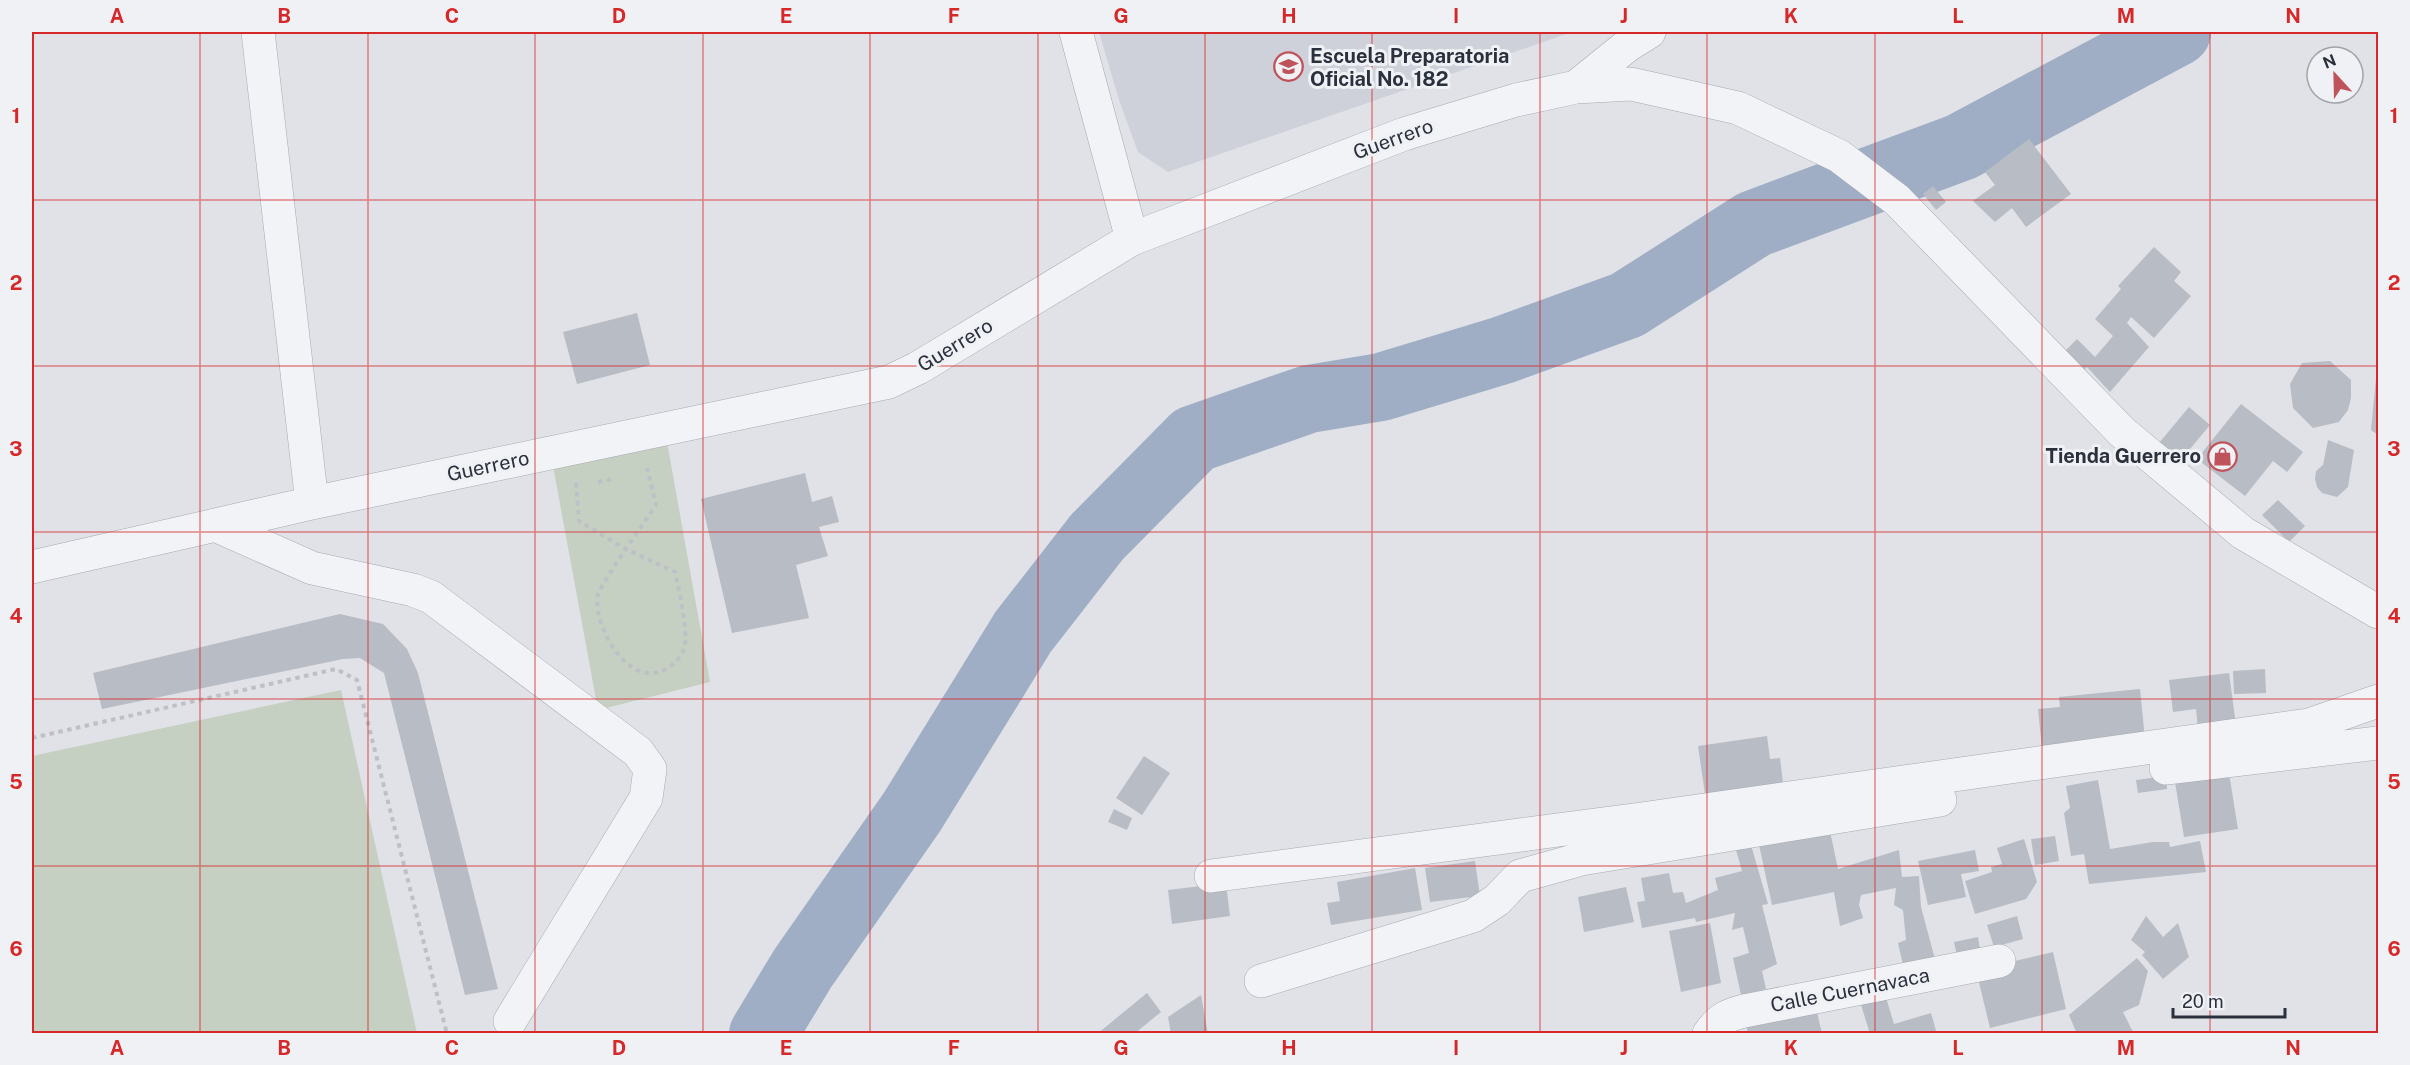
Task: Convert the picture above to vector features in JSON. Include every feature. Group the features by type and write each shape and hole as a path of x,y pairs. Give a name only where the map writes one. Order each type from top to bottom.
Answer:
{"street":[{"path":"258,32 312,503"},
{"path":"1076,32 1132,239"},
{"path":"1576,87 1628,45 1649,32"},
{"name":"Guerrero","path":"32,567 312,503 573,449 622,436 815,399 889,382 918,368 1132,239 1404,134 1516,100 1576,87 1631,84 1738,108 1839,156 1897,200 2122,432 2243,533 2379,612"},
{"path":"215,525 312,568 413,590 431,597 638,752 650,770 646,798 510,1021"},
{"path":"1211,876 1665,816 2309,725 2379,700"},
{"path":"1261,981 1473,916 1497,900 1520,876 1581,859 1991,791 2379,743"},
{"name":"Calle Cuernavaca","path":"1709,1034 1718,1022 1728,1015 1999,961"}],"path":[{"path":"573,449 580,470 576,480 579,521 626,549 675,572 682,603 685,648 676,662 662,671 646,673 633,669 617,655 606,635 600,615 598,594 626,549 656,505 645,463"},
{"path":"32,738 336,669 357,680 447,1034"}],"shaded area":[{"name":"Escuela Preparatoria Oficial No. 182","path":"1099,32 1572,32 1168,172 1138,152 1120,103"}],"green space":[{"path":"667,442 710,682 598,710 553,466"},
{"path":"341,690 417,1033 32,1033 32,756"}],"building":[{"path":"2029,139 2071,194 2026,227 2012,208 1995,222 1973,201 1995,185 1985,172"},
{"path":"1933,186 1946,202 1936,210 1923,194"},
{"path":"2154,247 2181,272 2174,281 2191,296 2154,338 2131,317 2127,323 2149,347 2110,392 2087,367 2084,370 2065,351 2077,339 2095,357 2113,336 2095,319 2121,289 2118,286"},
{"path":"637,313 650,365 577,384 563,332"},
{"path":"2330,361 2351,380 2348,410 2339,422 2313,428 2293,408 2290,384 2302,363"},
{"path":"2376,378 2378,378 2378,435 2371,430"},
{"path":"2241,404 2303,452 2287,472 2273,461 2245,496 2197,459"},
{"path":"2189,407 2210,425 2180,461 2159,443"},
{"path":"2328,440 2354,450 2348,487 2337,497 2322,493 2315,479 2316,471 2323,465"},
{"path":"805,473 812,502 832,496 839,522 819,527 828,556 796,565 809,618 732,633 701,499"},
{"path":"2278,500 2305,526 2289,542 2262,515"},
{"path":"340,614 383,624 407,649 418,673 498,989 465,995 384,673 360,658 343,659 102,709 93,673"},
{"path":"2265,669 2266,693 2234,694 2233,671"},
{"path":"2229,673 2236,725 2198,729 2196,709 2173,712 2169,680"},
{"path":"2140,689 2145,739 2042,749 2038,709 2060,707 2059,697"},
{"path":"1767,736 1770,759 1780,758 1783,783 1705,794 1698,746"},
{"path":"1144,756 1170,773 1142,815 1116,798"},
{"path":"2228,767 2238,829 2184,837 2174,776"},
{"path":"2166,776 2167,789 2138,793 2136,780"},
{"path":"2098,780 2110,849 2153,842 2169,842 2170,847 2200,841 2206,872 2089,884 2084,854 2071,856 2064,813 2070,808 2066,786"},
{"path":"1114,809 1132,818 1127,830 1108,822"},
{"path":"1830,831 1838,869 1899,850 1902,877 1919,876 1921,907 1936,963 1904,969 1898,943 1906,940 1903,910 1894,905 1896,888 1861,895 1859,905 1863,918 1840,926 1834,892 1772,905 1759,845"},
{"path":"2055,836 2059,861 2035,865 2031,839"},
{"path":"1749,838 1768,904 1762,905 1777,964 1762,971 1766,989 1741,995 1733,958 1749,953 1743,927 1732,930 1735,913 1696,922 1695,918 1642,928 1637,902 1645,901 1641,878 1669,873 1673,893 1683,892 1686,903 1718,890 1715,878 1742,871 1734,843"},
{"path":"2024,839 2037,882 2026,899 1975,914 1965,881 1992,872 1991,867 2002,864 1997,848"},
{"path":"1975,850 1979,871 1961,874 1966,897 1928,905 1918,861"},
{"path":"1475,861 1480,896 1430,902 1425,868"},
{"path":"1415,868 1422,910 1331,925 1327,903 1340,901 1337,882"},
{"path":"1226,883 1230,916 1172,924 1168,890"},
{"path":"1626,887 1634,922 1584,932 1578,897"},
{"path":"2017,916 2023,939 1994,947 1987,925"},
{"path":"2146,916 2163,937 2178,923 2189,957 2163,979 2142,955 2145,952 2131,940"},
{"path":"1710,923 1721,983 1681,992 1669,931"},
{"path":"1978,937 1980,950 1957,956 1954,942"},
{"path":"2053,952 2066,1009 1990,1028 1976,970"},
{"path":"2137,958 2148,971 2139,1005 2123,1012 2134,1034 2077,1034 2069,1015"},
{"path":"1884,991 1894,1024 1931,1013 1937,1034 1870,1034 1859,998"},
{"path":"1147,993 1161,1012 1134,1034 1097,1034"},
{"path":"1201,995 1208,1034 1171,1034 1168,1017"},
{"path":"1815,1003 1822,1034 1748,1034 1745,1018"}],"waterway":[{"path":"763,1034 803,968 912,812 1023,632 1097,537 1194,439 1309,399 1381,387 1503,350 1627,305 1754,224 1961,147 2177,32"}],"place":[{"name":"Escuela Preparatoria Oficial No. 182","path":"1289,67"},
{"name":"Tienda Guerrero","path":"2222,456"}]}
